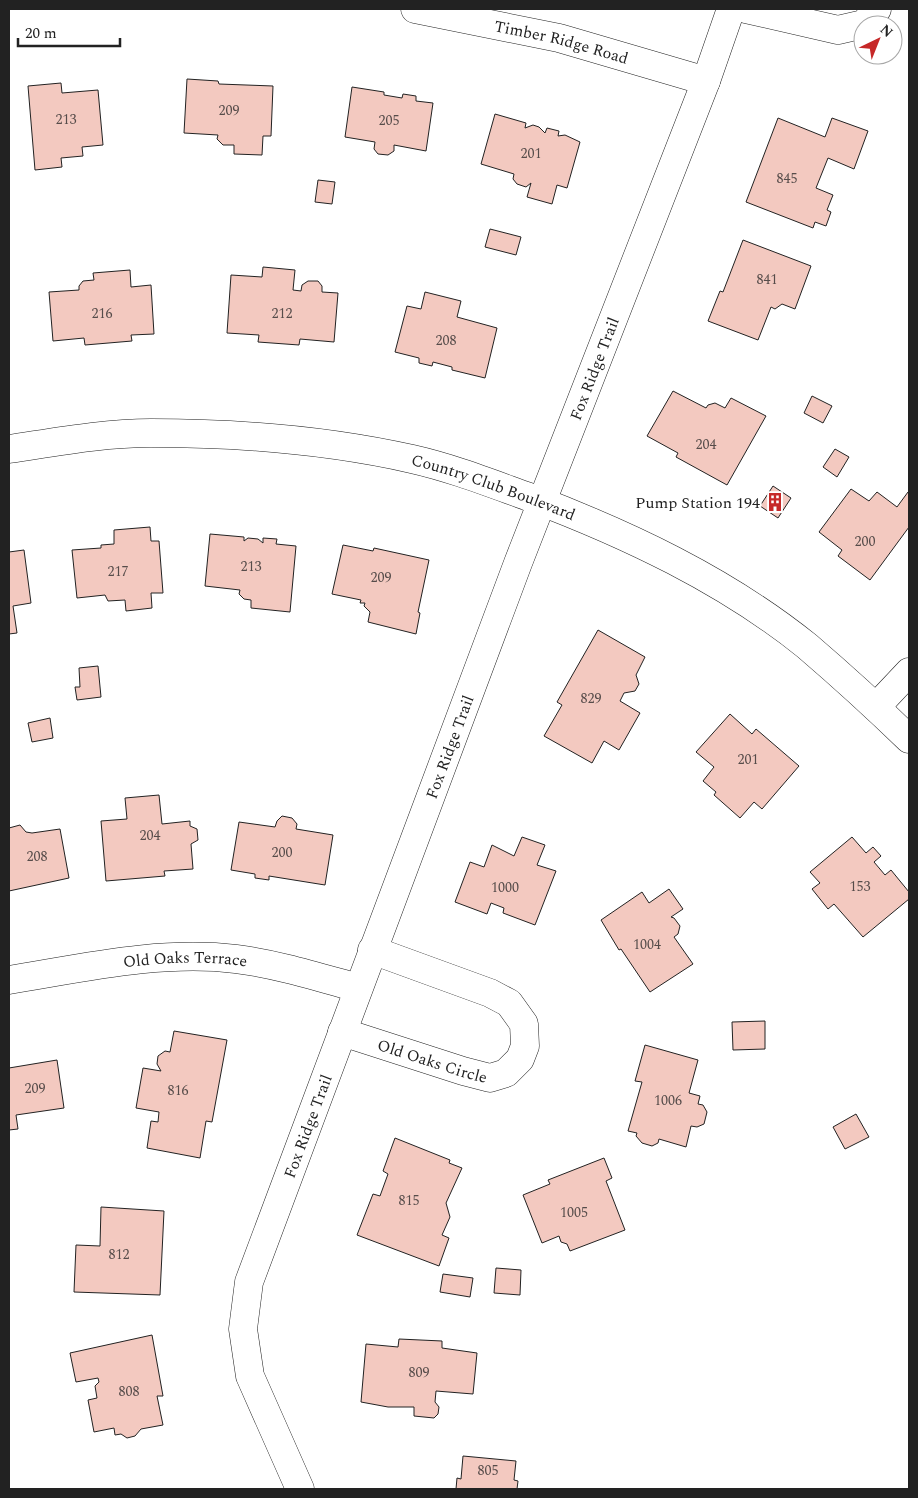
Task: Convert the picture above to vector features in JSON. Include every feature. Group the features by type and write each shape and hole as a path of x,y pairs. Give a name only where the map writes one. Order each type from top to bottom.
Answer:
{"street":[{"name":"Timber Ridge Road","path":"415,9 559,38 706,81"},
{"name":"Fox Ridge Trail","path":"300,1489 250,1376 243,1329 249,1282 372,950 706,81 731,9"},
{"path":"746,9 838,30 864,24 877,9"},
{"name":"Country Club Boulevard","path":"9,449 92,437 150,433 269,437 350,447 411,459 458,471 543,502 684,564 759,612 805,645 876,707 909,739"},
{"path":"876,707 909,672"},
{"name":"Old Oaks Circle","path":"342,1032 490,1078 506,1073 520,1059 525,1046 524,1024 509,1003 490,993 372,950"},
{"name":"Old Oaks Terrace","path":"9,980 135,960 186,957 236,959 309,974 358,988"}],"building":[{"path":"187,79 218,81 219,84 273,86 271,136 263,136 262,155 234,154 234,145 223,145 217,139 218,135 184,133"},
{"path":"61,83 62,93 98,90 103,145 82,147 83,156 61,158 62,167 35,170 28,86"},
{"path":"352,87 384,92 384,95 402,98 403,94 416,96 416,101 433,103 426,151 394,145 394,151 388,155 378,154 374,149 375,142 345,137"},
{"path":"495,114 526,123 525,128 533,125 539,127 545,133 547,128 559,131 558,136 565,135 580,142 567,188 557,185 552,204 527,197 531,183 526,187 517,184 513,179 514,174 481,164"},
{"path":"778,118 825,137 832,118 868,131 854,169 828,158 816,188 833,195 827,210 831,212 826,226 815,222 813,228 746,202"},
{"path":"318,180 335,182 332,204 315,202"},
{"path":"490,229 521,237 516,255 485,247"},
{"path":"743,240 811,266 795,309 782,304 775,309 771,307 758,340 708,321 720,291 723,292"},
{"path":"263,267 295,270 293,290 301,291 302,285 308,281 318,281 322,286 322,292 338,293 334,342 300,339 299,345 258,342 259,335 227,333 231,275 262,277"},
{"path":"130,270 131,287 151,285 154,334 131,335 132,341 85,345 84,338 53,341 49,292 79,290 79,286 83,281 94,280 93,273"},
{"path":"425,292 461,301 457,317 497,328 485,378 452,370 452,367 433,362 432,366 419,363 419,358 395,352 407,306 421,309"},
{"path":"673,391 706,408 708,405 715,403 725,408 731,398 766,416 727,485 676,457 678,453 647,436"},
{"path":"812,396 832,406 823,423 804,413"},
{"path":"835,449 849,457 837,477 823,467"},
{"name":"Pump Station 194","path":"773,486 791,498 778,518 760,506"},
{"path":"851,489 869,501 877,492 897,507 909,493 909,527 870,580 838,556 842,550 819,532"},
{"path":"150,527 151,541 159,541 163,593 151,593 152,608 126,611 125,600 108,601 105,595 77,598 72,550 101,548 101,545 114,544 114,530"},
{"path":"210,534 244,537 244,541 248,538 258,539 263,543 263,538 277,539 276,544 296,546 290,612 251,608 251,600 244,599 239,594 240,590 205,586"},
{"path":"343,545 373,551 374,548 429,560 418,612 420,613 416,634 368,622 370,612 364,606 365,603 360,603 361,600 332,594"},
{"path":"24,550 31,603 13,606 17,633 9,634 9,552"},
{"path":"598,630 645,657 636,675 639,684 635,691 624,693 620,701 640,713 619,750 604,741 592,763 544,736 562,705 557,702"},
{"path":"98,666 101,697 77,700 75,687 80,687 79,668"},
{"path":"730,714 752,734 756,729 799,766 762,809 754,802 740,818 714,795 716,792 703,781 714,767 696,752"},
{"path":"50,718 53,738 32,742 28,723"},
{"path":"159,795 162,824 190,821 190,826 197,829 198,840 191,844 193,869 164,871 165,876 106,881 101,821 127,819 125,798"},
{"path":"282,816 292,818 297,824 296,829 333,835 325,885 269,876 269,880 255,878 255,874 231,870 239,822 275,827 277,821"},
{"path":"20,825 26,832 32,833 60,829 69,878 9,891 9,828"},
{"path":"522,837 545,845 537,865 556,871 535,925 503,913 504,908 491,903 487,914 455,902 470,862 484,867 492,845 514,856"},
{"path":"852,837 866,853 873,847 881,856 874,862 885,875 891,870 909,892 909,899 863,937 834,904 828,909 812,889 820,883 810,872"},
{"path":"669,889 683,909 671,917 680,926 678,934 674,937 693,964 650,992 621,949 619,950 601,920 642,892 649,903"},
{"path":"765,1021 765,1049 733,1050 732,1022"},
{"path":"174,1031 227,1040 212,1122 206,1121 200,1158 147,1148 151,1121 158,1122 159,1112 136,1108 143,1068 161,1071 157,1064 158,1056 165,1051 170,1052"},
{"path":"645,1045 698,1060 689,1093 700,1096 698,1104 703,1105 707,1112 704,1124 697,1127 691,1126 686,1147 659,1139 658,1143 652,1146 642,1143 636,1136 637,1133 628,1131 642,1082 635,1081"},
{"path":"57,1060 64,1108 16,1115 18,1129 9,1130 9,1068"},
{"path":"856,1114 869,1137 845,1149 833,1127"},
{"path":"395,1138 450,1160 449,1163 462,1168 446,1203 450,1217 442,1235 449,1238 439,1266 357,1235 373,1194 380,1196 388,1174 383,1171"},
{"path":"604,1158 612,1178 606,1181 625,1230 570,1251 567,1244 561,1242 559,1236 542,1243 523,1195 550,1184 548,1180"},
{"path":"101,1207 164,1211 160,1295 74,1292 76,1245 100,1246"},
{"path":"496,1268 521,1270 520,1295 494,1293"},
{"path":"443,1274 473,1278 470,1297 440,1292"},
{"path":"152,1335 163,1396 157,1396 163,1425 141,1429 135,1436 127,1438 121,1434 115,1435 114,1428 94,1432 88,1400 97,1398 95,1386 99,1382 98,1378 76,1382 70,1353"},
{"path":"399,1339 442,1341 442,1348 477,1353 473,1394 436,1391 435,1402 439,1407 438,1414 434,1418 414,1416 414,1407 388,1407 361,1402 366,1344 398,1347"},
{"path":"463,1456 516,1461 514,1480 518,1481 517,1489 456,1489 457,1478 461,1479"}],"place":[{"name":"Pump Station 194","path":"775,502"}]}
